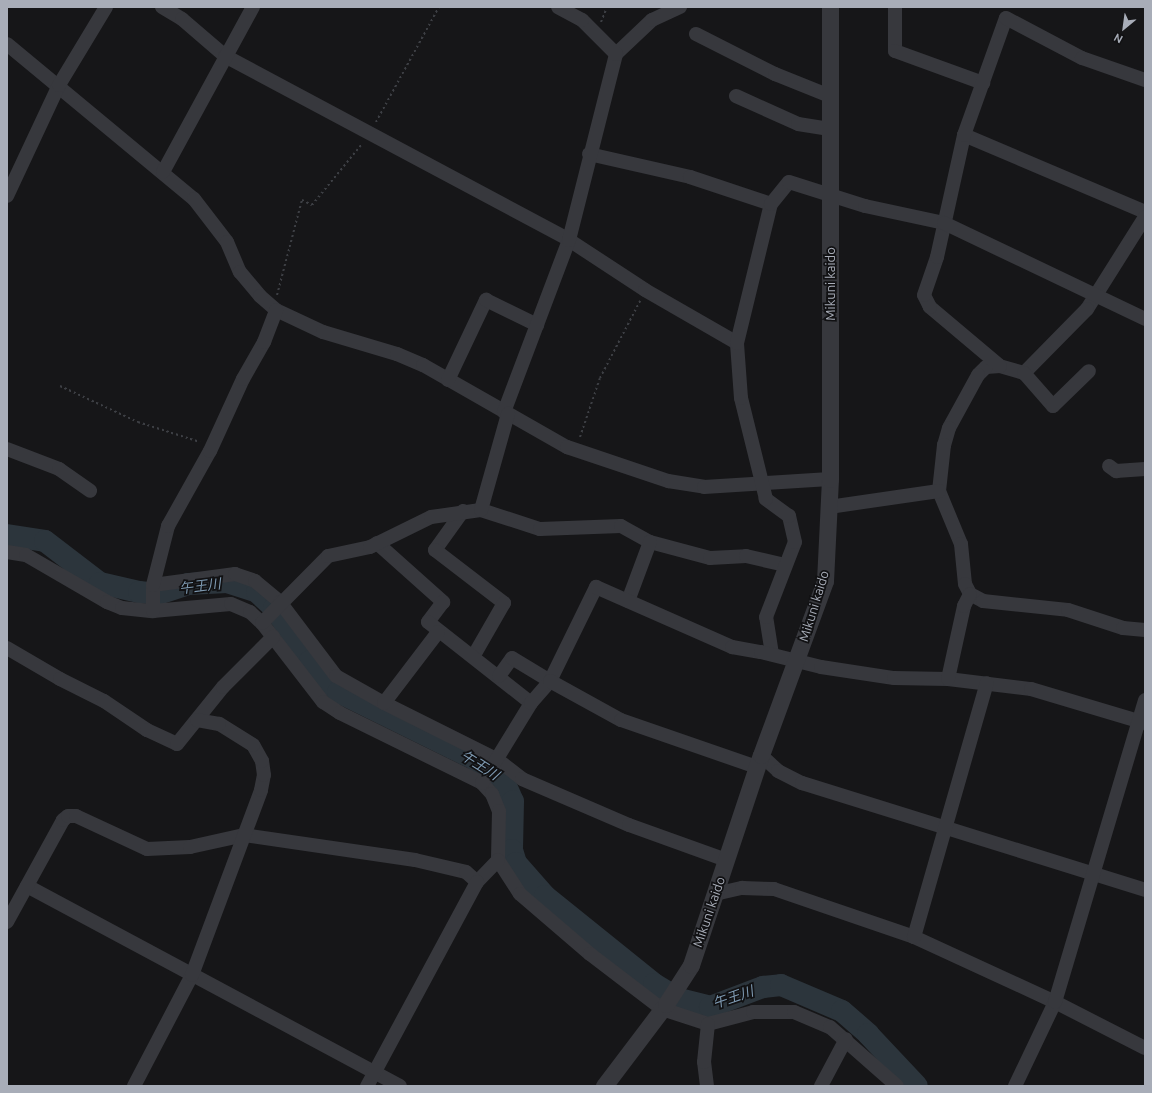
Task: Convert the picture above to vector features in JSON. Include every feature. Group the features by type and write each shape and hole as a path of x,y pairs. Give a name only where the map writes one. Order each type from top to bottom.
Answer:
{"street":[{"path":"7,196 59,86 106,7"},
{"path":"162,7 182,19 224,56 371,133 569,240 645,290 737,343"},
{"path":"163,172 224,56 253,7"},
{"path":"558,7 582,20 616,54"},
{"path":"481,510 506,413 569,240 589,154 616,54 652,20 680,7"},
{"name":"Mikuni kaido","path":"604,1086 664,1006 691,964 759,761 825,581 830,479 830,7"},
{"path":"895,7 895,51 983,83"},
{"path":"1000,366 926,301 924,294 937,257 964,135 1008,12 1082,58 1145,80"},
{"path":"696,34 775,74 830,96"},
{"path":"7,44 194,199 213,221 226,242 240,272 275,309 323,332 397,354 576,450 668,481 704,487 830,479"},
{"path":"736,96 798,124 830,129"},
{"path":"964,135 1145,212"},
{"path":"589,154 690,177 771,204"},
{"path":"772,654 766,617 784,565 795,542 789,516 766,499 764,484 741,398 737,343 771,204 789,182 865,206 944,223 1097,295 1145,320"},
{"path":"1024,373 1075,323 1097,295 1145,217"},
{"path":"448,380 486,300 537,325"},
{"path":"152,609 153,585 168,526 213,446 243,379 264,342 275,309"},
{"path":"1089,371 1053,406 1024,373 1000,366 986,367 978,375 949,428 944,445 939,491 960,544 965,584 970,594 983,601 1068,610 1123,628 1145,630"},
{"path":"7,449 59,469 90,491"},
{"path":"1108,466 1116,471 1145,469"},
{"path":"829,507 939,491"},
{"path":"264,620 280,602 328,556 377,543 418,521 463,511 481,510 540,529 621,526 650,542 710,558 746,556 784,565"},
{"path":"463,511 435,550 504,603 473,657"},
{"path":"628,601 650,542"},
{"path":"377,543 443,602 428,622 438,632 499,676 532,703"},
{"path":"7,552 26,555 107,602 122,608 152,609 231,604 264,620 273,637 323,702 340,713 484,781 492,794 499,811 498,860 520,894 590,954 664,1006 708,1024 753,1012 794,1012 830,1027 846,1039 897,1086"},
{"path":"153,585 235,574 255,581 280,602 336,676 384,703 498,760 522,779 629,825 726,860"},
{"path":"484,781 532,703 550,681 596,587 732,647 772,654 821,667 894,678 948,679 1031,689 1142,722"},
{"path":"948,679 964,606 970,594"},
{"path":"384,703 438,632"},
{"path":"7,648 60,679 104,701 169,742 177,744 182,740 223,687 273,637"},
{"path":"499,676 512,658 550,681 621,720 759,761 802,784 946,830 1145,890"},
{"path":"914,937 987,683"},
{"path":"1015,1086 1054,1002 1092,874 1142,722 1145,700"},
{"path":"134,1086 192,975 261,790 264,775 262,761 253,745 219,724 197,720"},
{"path":"7,922 62,820 68,816 76,816 147,849 190,847 244,835 415,860 466,872 477,882"},
{"path":"367,1086 477,882 498,860"},
{"path":"27,886 400,1086"},
{"path":"715,894 742,888 774,889 914,937 1054,1002 1145,1048"},
{"path":"707,1086 704,1062 708,1024"},
{"path":"821,1086 846,1039"}],"path":[{"path":"275,309 302,200 312,205 371,133 439,7"},
{"path":"576,450 600,378 645,290"},
{"path":"60,386 138,422 213,446"}],"waterway":[{"name":"午王川","path":"7,535 45,541 100,583 139,592 158,594 188,584 227,582 257,592 274,608 310,661 338,692 474,759 503,779 513,801 512,850 516,863 545,896 654,984 679,999 710,1007 763,987 781,985 842,1011 868,1034 917,1086"}]}
